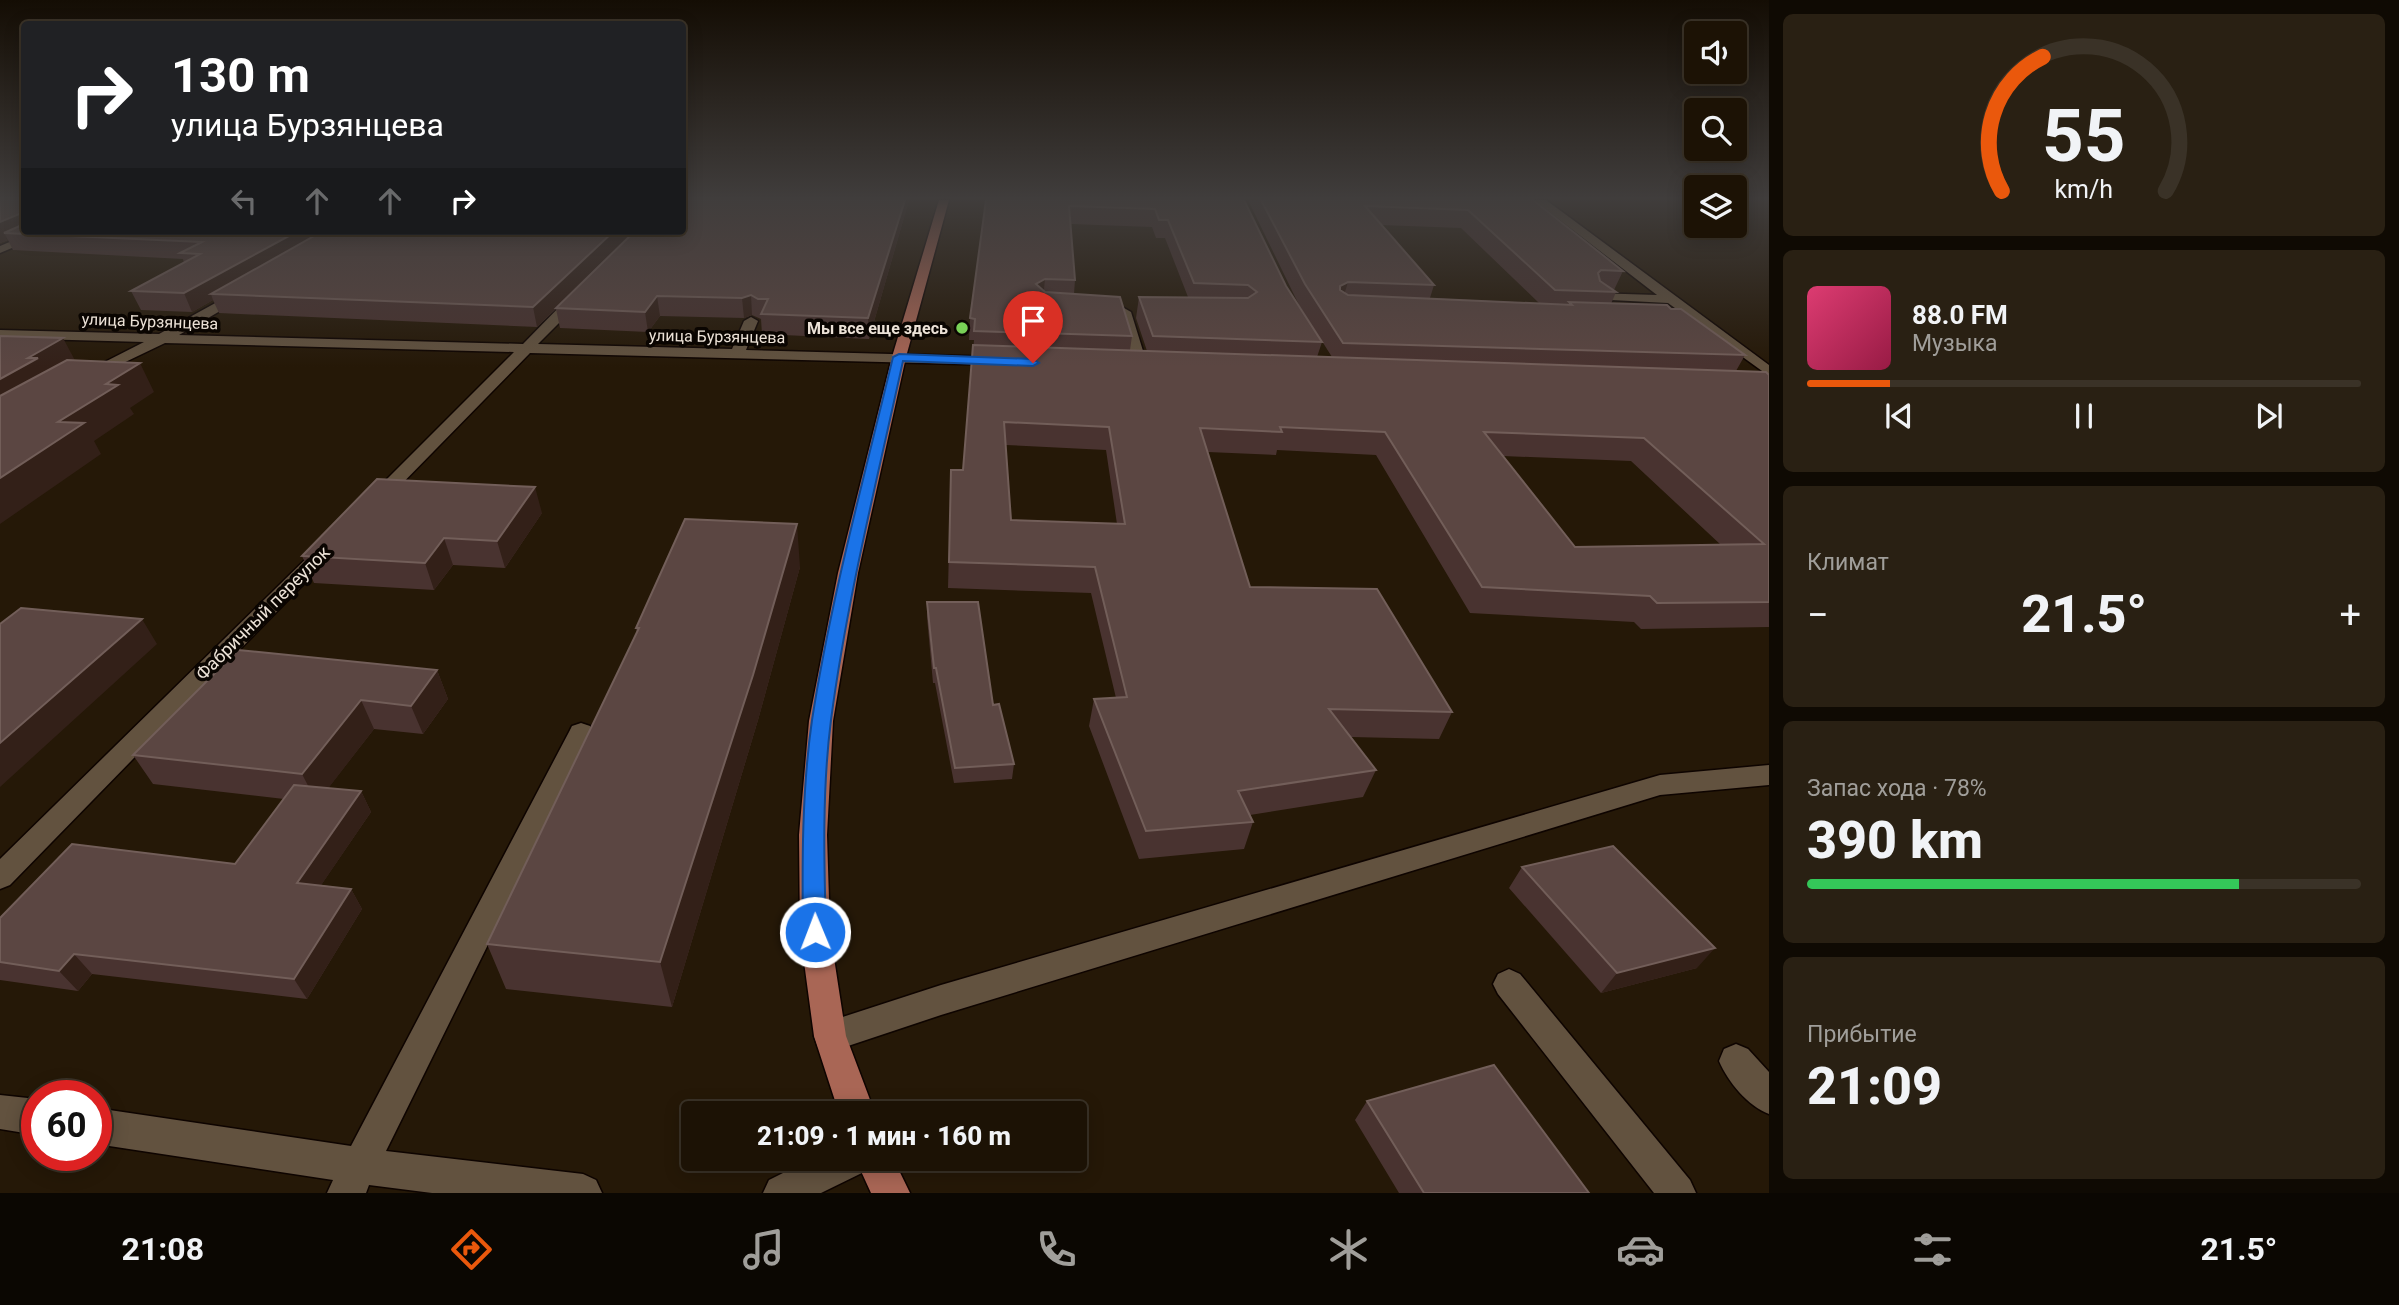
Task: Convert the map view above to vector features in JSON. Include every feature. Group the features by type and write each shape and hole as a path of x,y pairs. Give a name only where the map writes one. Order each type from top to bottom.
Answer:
{"main road":[{"path":"852,1101 830,1036 815,932 813,835 821,722 848,573 899,357 928,256"},
{"path":"880,1171 891,1193"}],"street":[{"path":"1613,256 1769,372"},
{"path":"360,515 595,280"},
{"path":"79,382 161,339 254,285"},
{"path":"1618,313 1597,296 1671,299"},
{"path":"1123,308 1141,367"},
{"path":"737,354 751,321"},
{"name":"улица Бурзянцева","path":"0,334 1020,362"},
{"path":"0,346 22,335"},
{"name":"Фабричный переулок","path":"0,877 340,535"},
{"path":"353,1180 581,732"},
{"path":"830,1036 941,1000 1660,785 1769,775"},
{"path":"1509,984 1677,1193"},
{"path":"1736,1060 1769,1097"},
{"path":"0,1112 21,1115"},
{"path":"112,1129 353,1180 583,1193"},
{"path":"782,1193 827,1171"}],"building":[{"path":"197,256 253,256 184,293 131,291"},
{"path":"279,256 588,256 533,307 211,294"},
{"path":"610,256 888,256 868,318 761,314 768,299 758,299 751,295 742,298 657,296 645,312 556,308"},
{"path":"978,256 1073,256 1075,280 1045,279 1036,284 1045,292 1120,297 1132,336 974,331 975,319 970,318"},
{"path":"1183,256 1271,256 1286,286 1322,342 1153,336 1139,297 1248,298 1257,292 1248,285 1194,283"},
{"path":"1290,256 1408,256 1434,285 1348,282 1340,286 1340,290 1348,295 1572,305 1569,302 1667,305 1671,309 1681,309 1745,355 1343,343"},
{"path":"1518,256 1604,256 1623,271 1601,270 1598,273 1600,281 1616,292 1555,290"},
{"path":"0,336 63,338 28,358 38,358 0,379"},
{"path":"973,345 1766,372 1769,375 1769,602 1657,603 1650,596 1482,587 1385,432 1280,427 1282,432 1200,428 1250,587 1377,589 1452,712 1329,709 1376,770 1238,791 1253,822 1146,831 1094,699 1127,697 1095,567 949,562 951,470 963,470","holes":["1004,422 1109,427 1125,524 1011,520","1484,432 1644,438 1764,544 1575,547"]},
{"path":"67,360 140,363 106,384 118,385 58,422 84,423 0,478 0,396"},
{"path":"377,479 535,487 497,541 444,538 425,563 302,556"},
{"path":"685,519 797,524 753,675 660,962 487,944 639,628 636,628"},
{"path":"927,602 978,602 993,705 999,704 1014,764 955,768 934,668"},
{"path":"21,608 142,619 0,743 0,624"},
{"path":"238,650 437,670 411,706 361,700 302,774 133,755"},
{"path":"294,785 361,791 297,883 351,889 294,979 74,954 59,971 0,962 0,918 72,844 235,864"},
{"path":"1613,846 1715,948 1617,973 1522,867"},
{"path":"1494,1065 1589,1193 1424,1193 1367,1101"}],"place":[{"name":"Мы все еще здесь","path":"962,328"}],"route":[{"path":"815,932 813,835 821,722 848,573 899,357 1033,363"}]}
